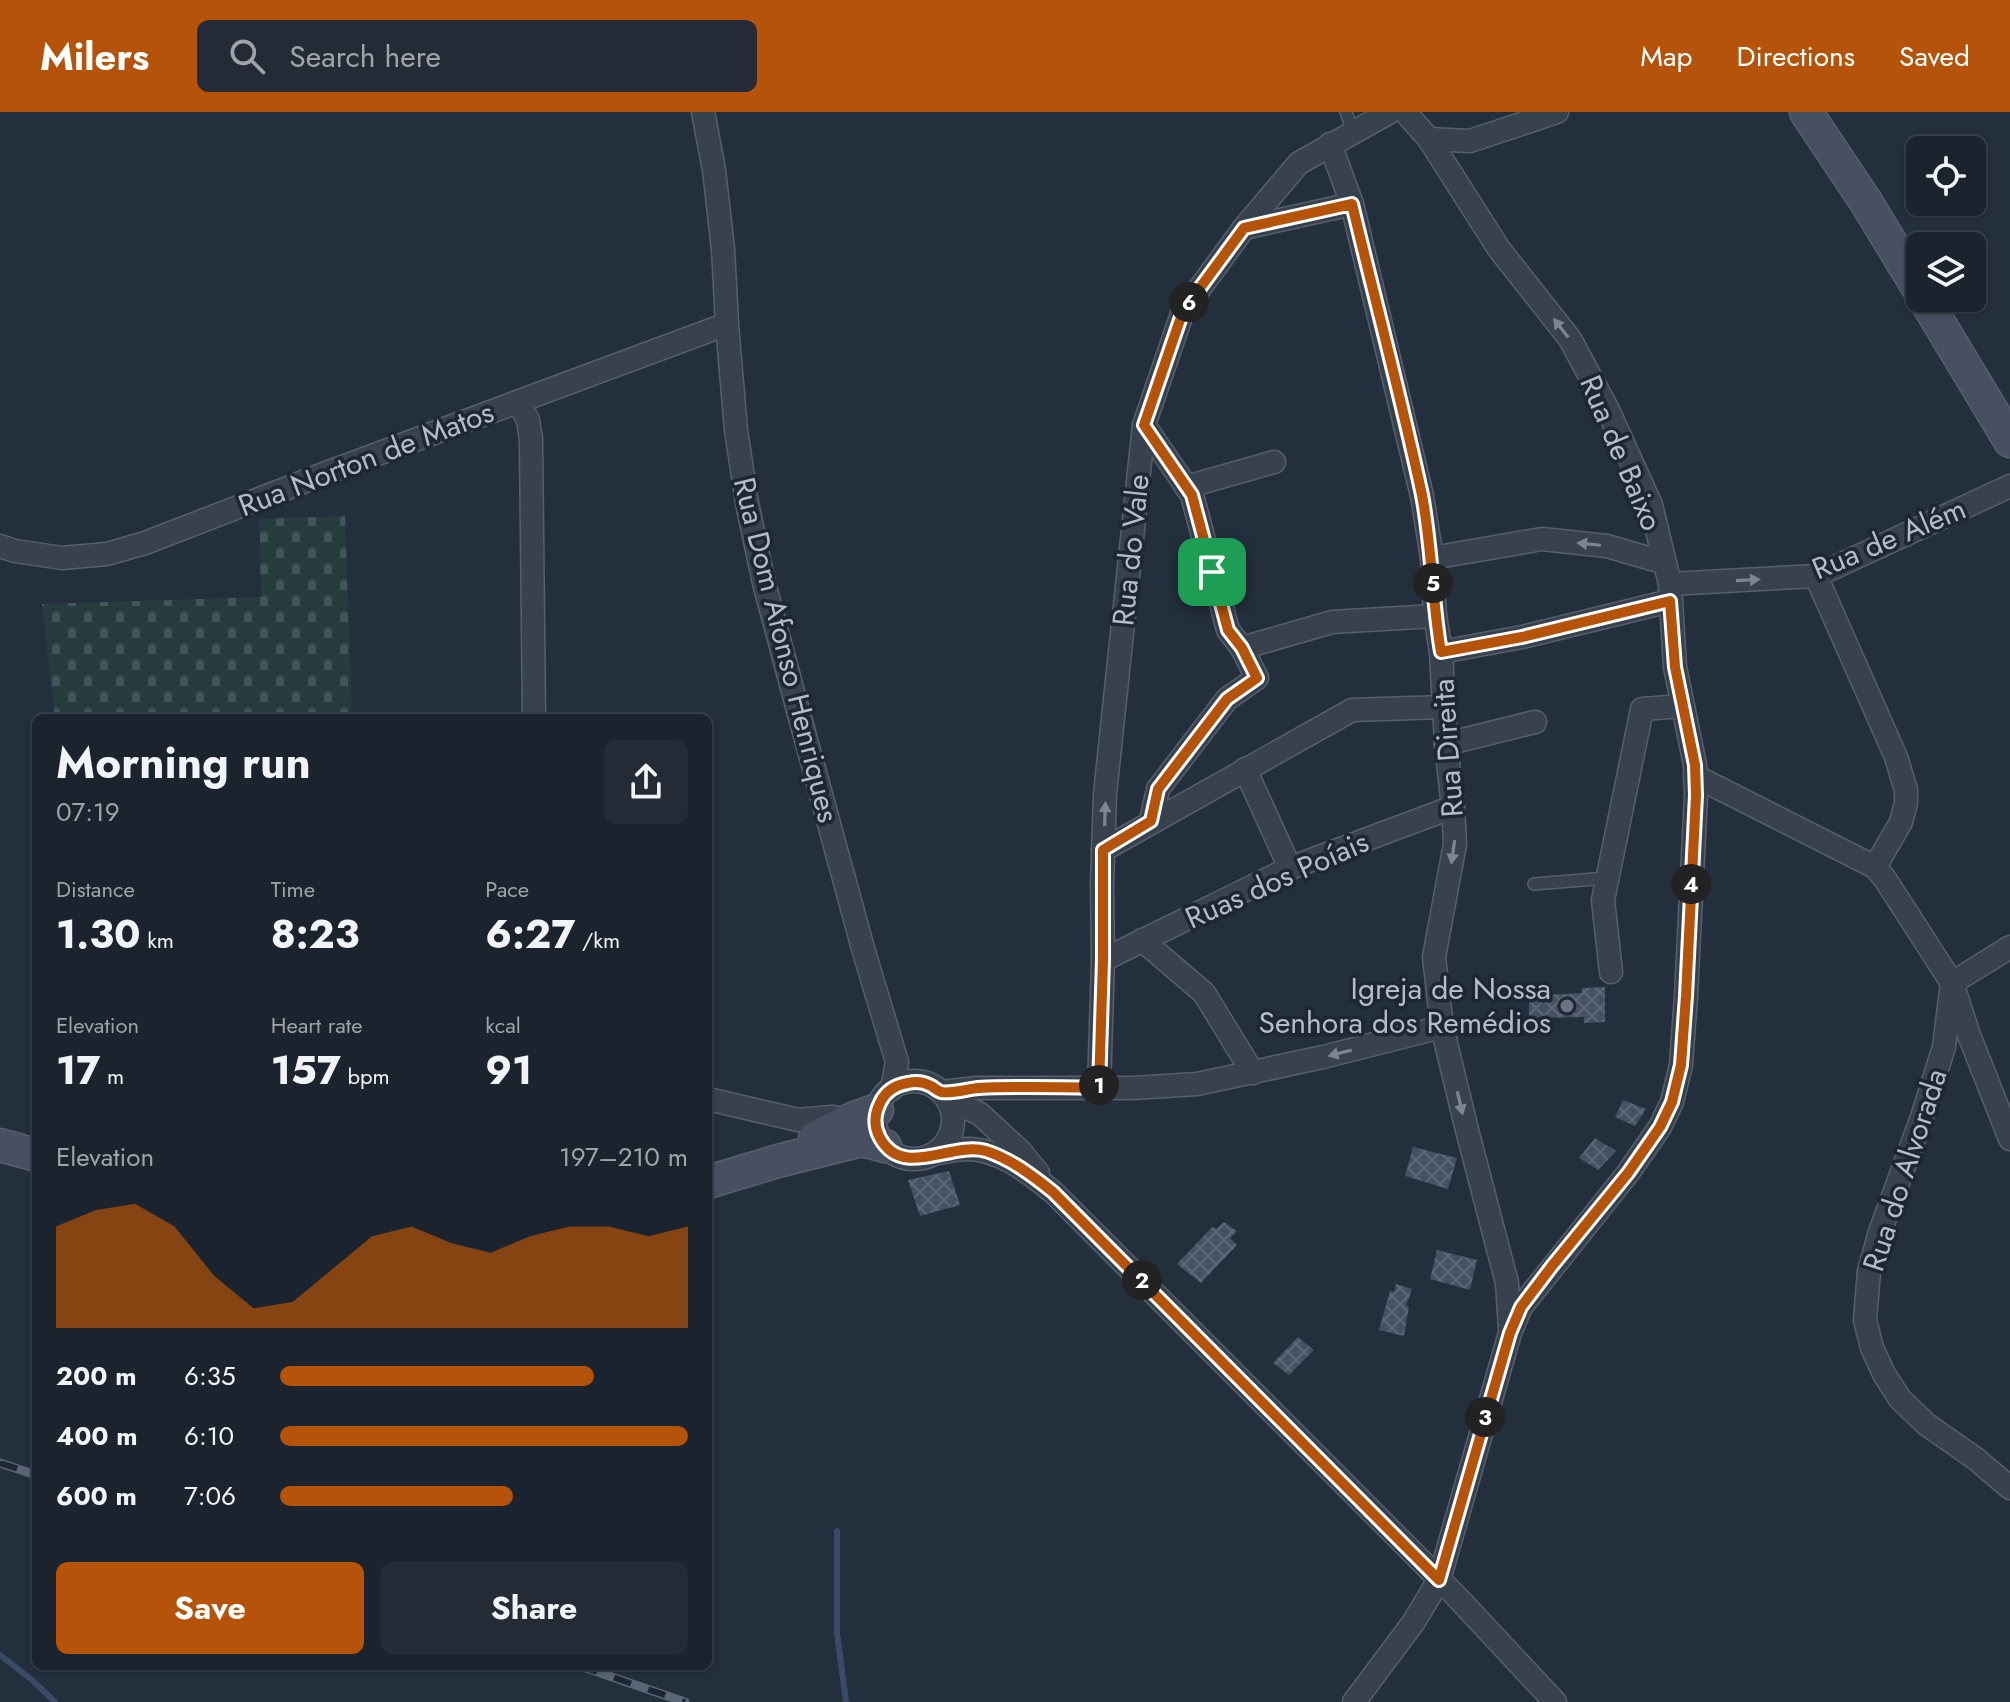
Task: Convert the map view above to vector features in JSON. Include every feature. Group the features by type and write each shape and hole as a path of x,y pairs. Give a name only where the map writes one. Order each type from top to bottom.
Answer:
{"street":[{"name":"Rua Dom Afonso Henriques","path":"703,112 714,170 723,249 740,462 764,583 897,1062 877,1114"},
{"name":"Rua do Vale","path":"1099,1088 1105,794 1144,425 1183,311 1244,228 1299,163 1330,144 1350,122 1390,112"},
{"name":"Rua de Baixo","path":"1405,112 1429,139 1499,249 1570,339 1608,410 1651,505 1668,583 1675,667 1695,765 1686,996 1681,1065 1672,1102 1660,1127 1628,1173 1521,1307 1510,1333"},
{"path":"1806,112 1906,268"},
{"path":"1429,139 1470,141 1549,113"},
{"name":"Rua Direita","path":"1330,144 1352,204 1422,496 1432,558 1455,844 1434,957 1442,1027 1507,1283 1510,1333"},
{"path":"1244,228 1352,204"},
{"path":"1932,312 2010,441"},
{"name":"Rua Norton de Matos","path":"0,546 62,558 107,554 145,543 727,324"},
{"path":"518,402 528,420 531,439 534,714"},
{"path":"1144,425 1192,495 1228,630 1242,648 1257,678 1227,699 1158,789 1151,821"},
{"path":"1186,487 1274,462"},
{"name":"Rua de Além","path":"1668,583 1816,576 2010,486"},
{"path":"1432,558 1542,539 1607,546 1668,583"},
{"path":"1816,576 1896,757 1906,790 1901,822 1875,867"},
{"path":"1441,652 1522,637 1668,583"},
{"path":"1242,648 1332,622 1435,616"},
{"path":"1611,972 1603,900 1642,709 1683,706"},
{"path":"1103,850 1352,710 1444,707"},
{"path":"1446,744 1535,722"},
{"path":"1245,769 1290,868"},
{"path":"1695,776 1875,867 1952,983 2010,1139"},
{"name":"Ruas dos Poíais","path":"1103,960 1290,868 1453,807"},
{"path":"1142,940 1204,993 1253,1073"},
{"path":"1952,983 2010,947"},
{"name":"Rua do Alvorada","path":"1952,983 1944,1047 1869,1271 1865,1320 1872,1348 1900,1399 1926,1424 1976,1459 2010,1488"},
{"path":"940,1093 977,1088 1133,1088 1197,1084 1338,1054 1442,1027"},
{"name":"Rua Dom Afonso Henriques","path":"890,1038 914,1068 940,1093"},
{"path":"712,1181 862,1140 877,1114 902,1084 924,1083 980,1114 1021,1152 1053,1192 1439,1580 1555,1702"},
{"path":"980,1114 982,1105 990,1098 1021,1087"},
{"path":"934,1154 944,1146 953,1123 952,1110 940,1093"},
{"path":"712,1100 798,1120 877,1114"},
{"path":"766,1114 877,1114"},
{"path":"877,1114 896,1155 922,1159 965,1149 985,1151 1026,1171 1053,1192"},
{"path":"778,1161 877,1114"},
{"path":"0,1145 32,1154"},
{"path":"1354,1702 1413,1623 1439,1580 1510,1333"}],"lane":[{"path":"1534,884 1607,878"}],"green space":[{"path":"345,516 352,714 55,714 42,604 261,597 259,519"}],"building":[{"name":"Igreja de Nossa Senhora dos Remédios","path":"1605,987 1605,1022 1584,1023 1584,1017 1529,1018 1529,996 1582,993 1582,988"},
{"path":"1623,1100 1646,1109 1635,1126 1615,1117"},
{"path":"1595,1138 1616,1151 1598,1170 1579,1158"},
{"path":"1413,1147 1457,1158 1448,1189 1405,1176"},
{"path":"949,1171 960,1205 920,1216 908,1180"},
{"path":"1224,1222 1237,1231 1230,1238 1237,1245 1201,1283 1177,1264 1212,1227 1216,1229"},
{"path":"1437,1250 1477,1260 1470,1290 1430,1279"},
{"path":"1396,1284 1412,1289 1406,1306 1409,1307 1404,1336 1379,1330 1390,1291 1394,1292"},
{"path":"1298,1337 1314,1350 1289,1375 1273,1363"}],"waterway":[{"path":"837,1531 837,1633 846,1702"},
{"path":"0,1655 55,1702"}],"railway":[{"path":"0,1463 32,1474"},
{"path":"592,1670 685,1702"}],"place":[{"name":"Igreja de Nossa Senhora dos Remédios","path":"1567,1006"}],"route":[{"path":"1352,204 1422,496 1432,558 1435,616 1441,652 1522,637 1670,601 1675,667 1695,765 1696,795 1681,1065 1672,1102 1660,1127 1628,1173 1521,1307 1510,1333 1439,1580 1053,1192 1026,1171 985,1151 965,1149 922,1159 896,1155 878,1136 875,1124 877,1110 886,1093 913,1082 924,1083 941,1092 977,1088 1099,1088 1103,850 1151,821 1158,789 1227,699 1257,678 1242,648 1228,630 1212,572 1192,495 1144,425 1183,311 1244,228 1352,204"}]}
